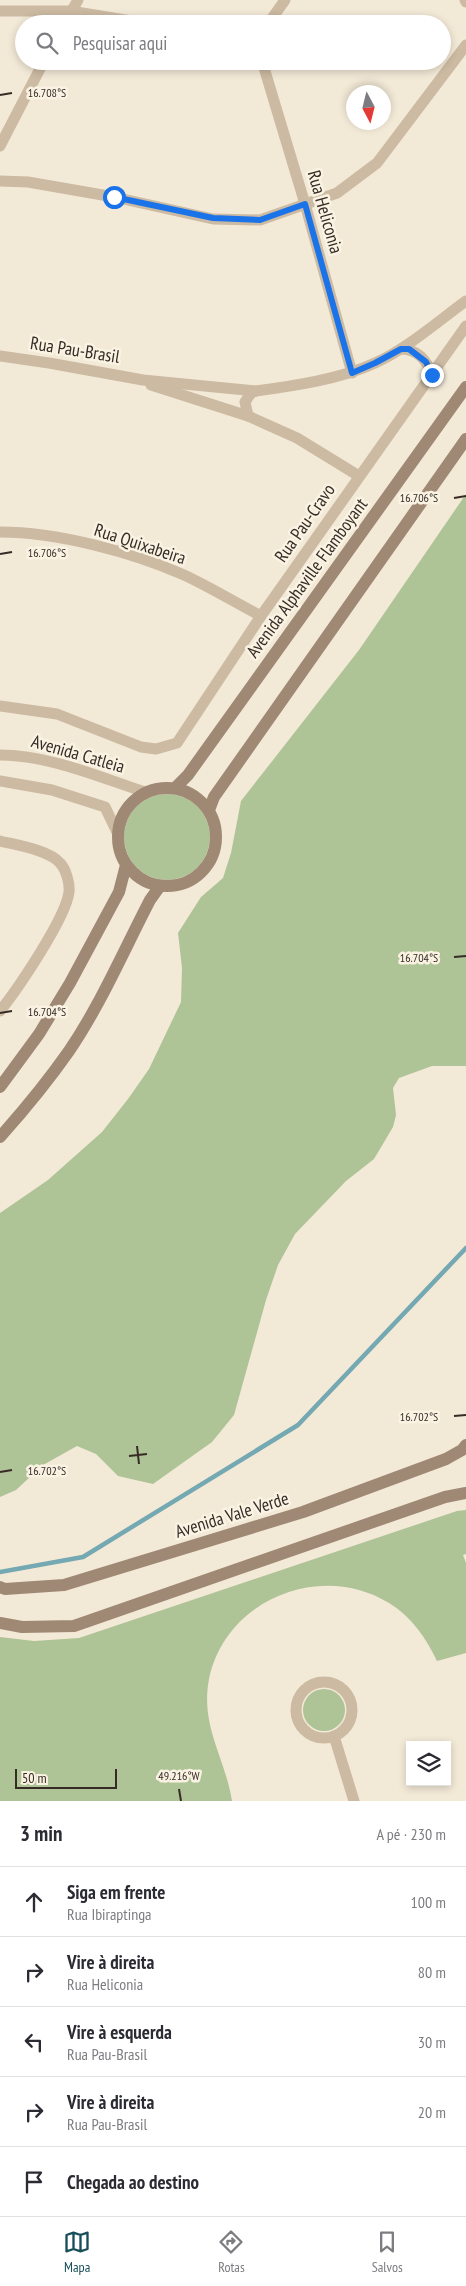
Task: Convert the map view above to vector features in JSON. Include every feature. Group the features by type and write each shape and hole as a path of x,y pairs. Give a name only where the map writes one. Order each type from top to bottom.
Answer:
{"street":[{"path":"68,15 78,0"},
{"path":"274,15 285,0"},
{"path":"0,11 70,11 95,15"},
{"path":"451,65 466,45"},
{"path":"0,146 39,70"},
{"name":"Rua Heliconia","path":"265,70 305,204 352,373"},
{"path":"0,181 28,182 114,197 213,218 260,220 337,193 377,164 447,70"},
{"name":"Rua Pau-Brasil","path":"0,356 143,380 256,390 352,373 401,349 466,301"},
{"name":"Rua Pau-Cravo","path":"0,706 57,714 141,747 156,749 177,743 261,616 466,326"},
{"path":"401,349 409,349 422,357 432,375"},
{"name":"Rua Pau-Brasil","path":"143,380 149,385 248,416 297,438 359,476"},
{"name":"Avenida Alphaville Flamboyant","path":"175,788 188,775 466,387"},
{"path":"248,416 245,402 247,397 256,390"},
{"path":"209,810 214,797 466,439"},
{"name":"Rua Quixabeira","path":"0,532 24,532 103,547 184,575 261,616"},
{"name":"Avenida Catleia","path":"0,755 17,755 70,767 145,792"},
{"path":"0,781 52,790 105,807 117,832 118,844 126,865 141,879 160,886 176,885 191,880 204,870 213,856 216,841 215,825 209,810 200,800 188,792 175,788 160,788 145,792 131,802 122,816 117,832"},
{"path":"0,841 37,849 60,863 67,878 69,892 58,919 18,989 0,1011"},
{"path":"0,1087 39,1034 70,983 119,892 126,865"},
{"path":"0,1137 33,1100 70,1050 150,900 160,886"},
{"name":"Avenida Vale Verde","path":"0,1587 4,1589 64,1585 159,1556 321,1505 446,1459 462,1450 466,1444"},
{"path":"0,1624 22,1628 74,1626 446,1497 466,1493"},
{"path":"327,1682 336,1684 343,1688 352,1702 351,1719 341,1732 334,1736 326,1738 310,1734 299,1721 296,1713 299,1697 311,1685 327,1682"},
{"path":"334,1736 354,1801"}],"green space":[{"path":"466,494 466,1066 432,1066 399,1078 393,1088 396,1115 393,1127 374,1159 346,1181 295,1234 278,1265 266,1300 234,1415 212,1442 153,1484 118,1476 96,1454 77,1446 43,1465 16,1490 0,1497 0,1213 48,1180 102,1132 149,1069 181,1002 182,968 178,933 201,897 223,878 231,853 241,801 359,650"},
{"path":"167,794 183,797 191,801 203,813 207,821 210,837 207,853 203,861 191,873 183,877 167,880 151,877 143,873 131,861 127,853 124,837 127,821 131,813 143,801 151,797"},
{"path":"466,1510 466,1554 463,1555 466,1563 466,1653 437,1661 418,1629 405,1615 389,1603 362,1591 335,1586 307,1587 280,1595 255,1609 235,1627 219,1651 209,1679 207,1696 210,1727 229,1785 232,1801 0,1801 0,1637 34,1641 79,1638 457,1511"},
{"path":"324,1689 339,1695 345,1710 339,1725 324,1731 309,1725 303,1710 309,1695"}],"waterway":[{"path":"0,1572 83,1557 298,1425 466,1248"}],"route":[{"path":"114,197 213,218 260,220 305,204 352,373 401,349 409,349 422,357 430,368 432,375"}]}
